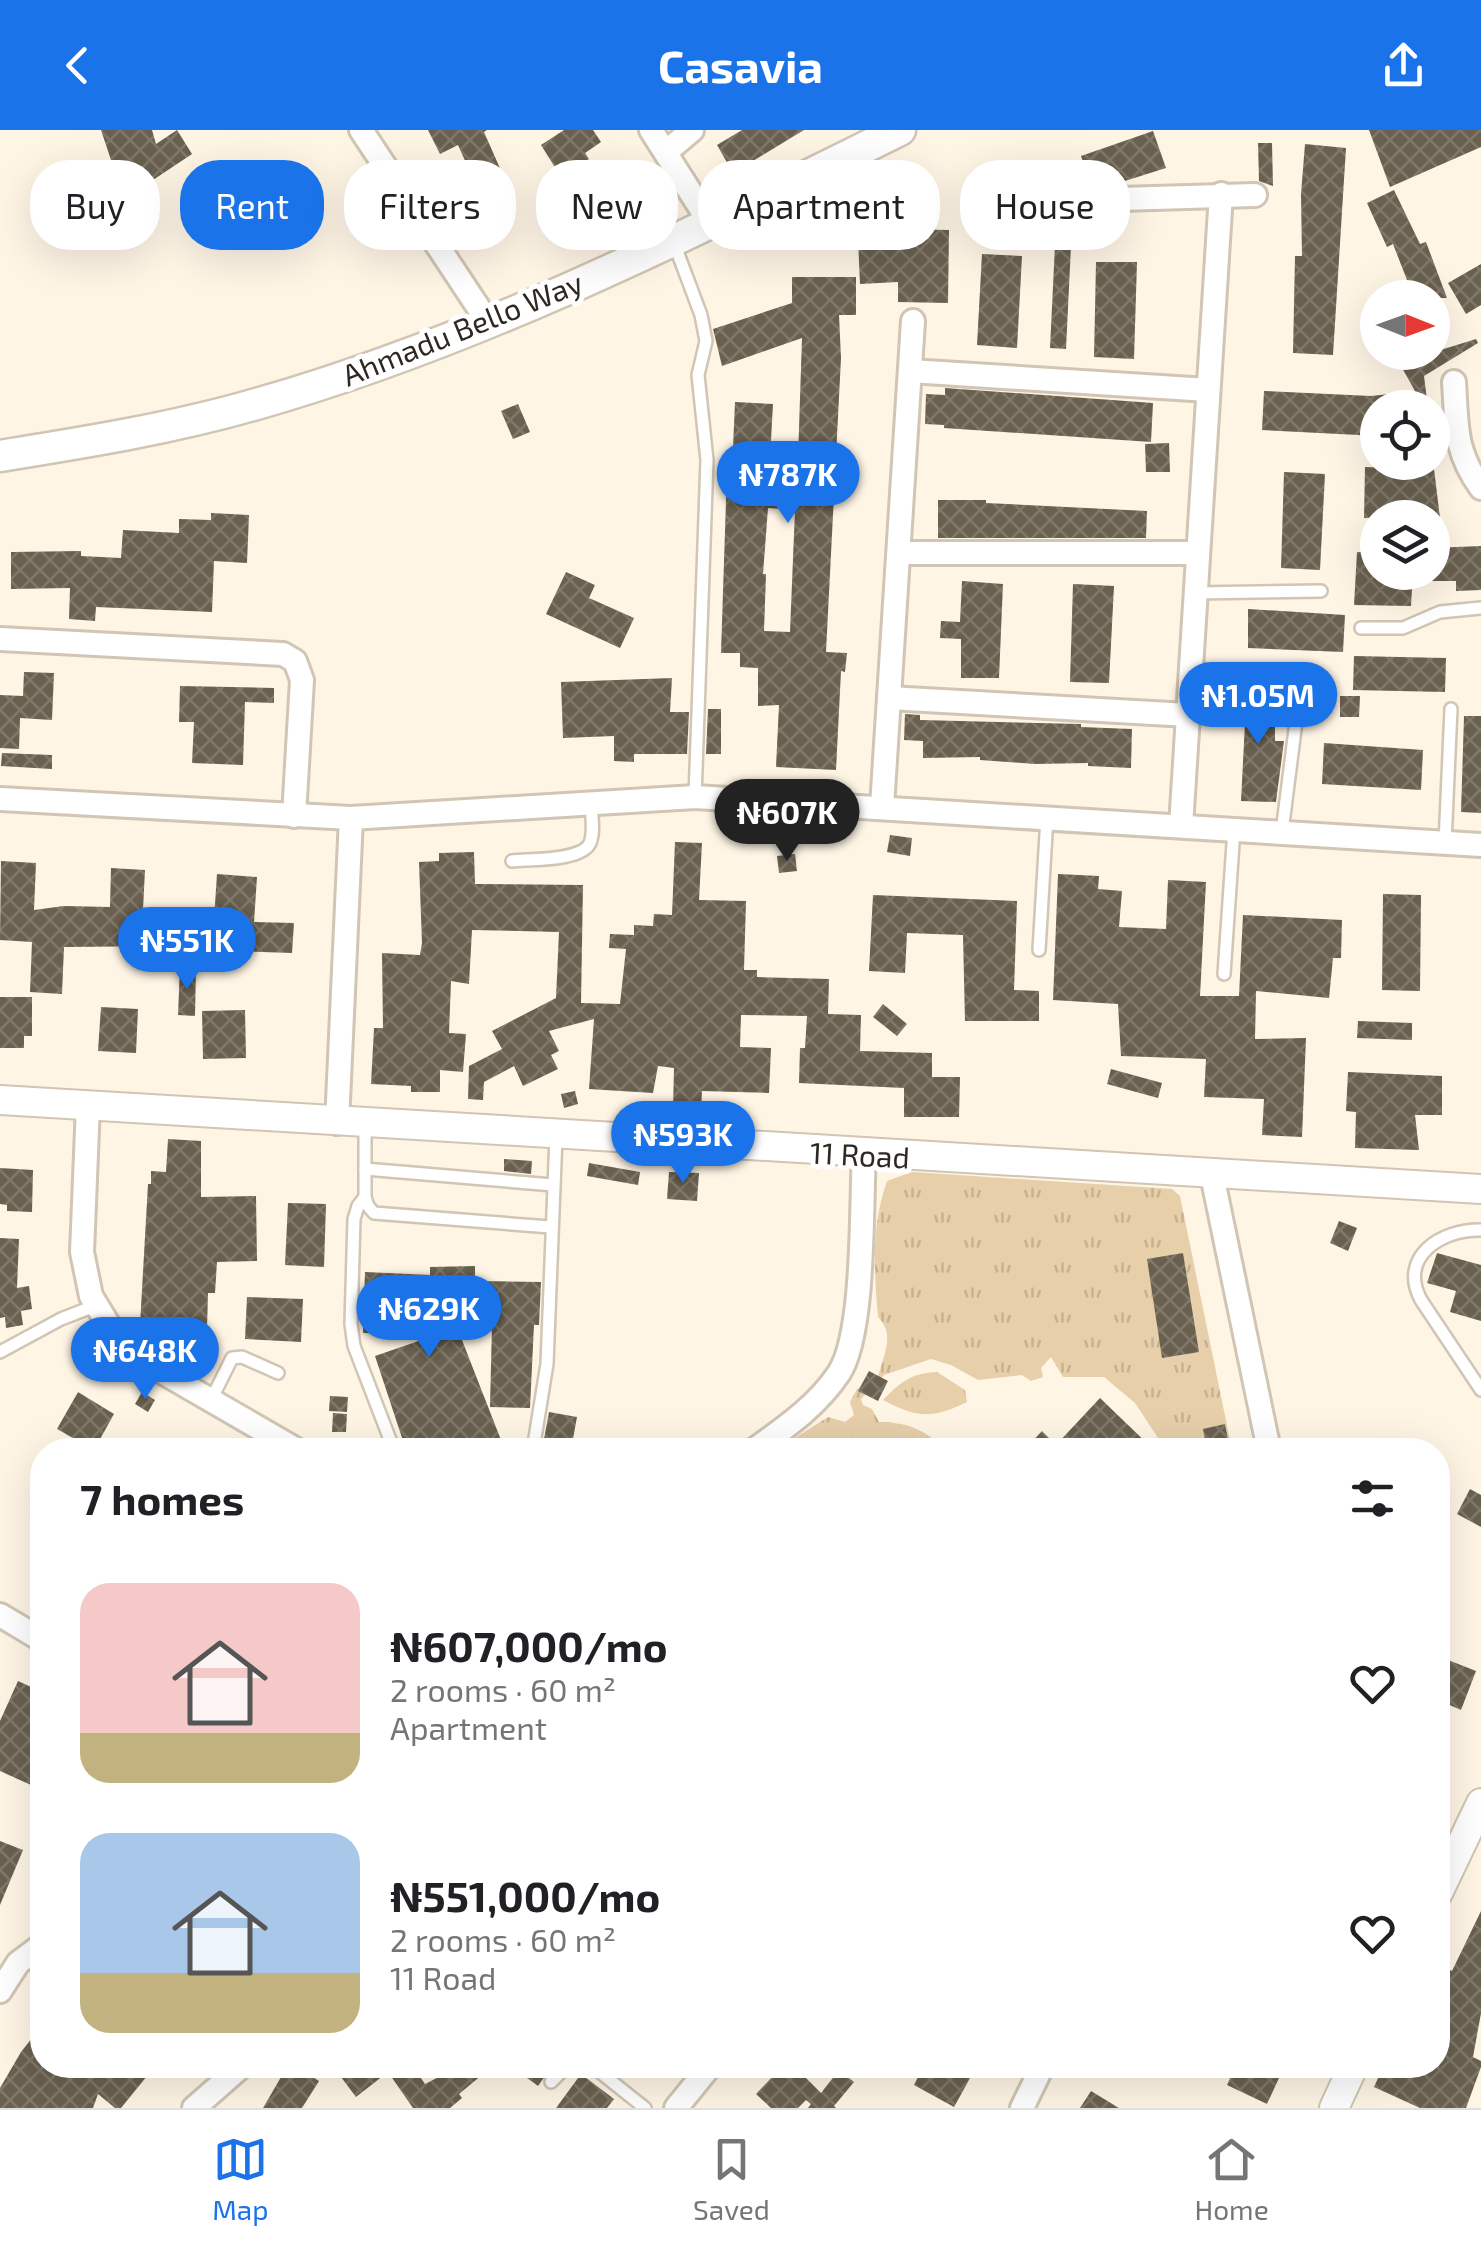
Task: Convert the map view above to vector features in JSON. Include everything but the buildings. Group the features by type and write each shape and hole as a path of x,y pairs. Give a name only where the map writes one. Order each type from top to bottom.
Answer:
{"main road":[{"name":"Ahmadu Bello Way","path":"839,160 900,130"},
{"name":"Ahmadu Bello Way","path":"0,456 180,424 261,403 349,375 488,322 650,250"}],"street":[{"path":"361,130 488,322"},
{"path":"651,130 698,204"},
{"path":"666,152 692,130"},
{"path":"1182,826 1220,194"},
{"path":"1130,198 1255,195"},
{"path":"882,807 914,322"},
{"path":"910,371 1208,390"},
{"path":"1454,382 1469,442 1464,464 1481,488"},
{"path":"898,553 1198,554"},
{"path":"0,639 283,654 295,662 302,680 294,816"},
{"path":"889,698 1188,714"},
{"path":"0,799 351,818 695,797 1481,845"},
{"path":"336,1123 351,818"},
{"name":"11 Road","path":"0,1100 1481,1190"},
{"path":"88,1105 82,1252 96,1305 116,1337 162,1372 276,1438"},
{"path":"770,1438 811,1408 841,1370 856,1322 864,1154"},
{"path":"1212,1175 1267,1438"},
{"path":"0,1614 30,1633"},
{"path":"1450,1868 1481,1804"},
{"path":"0,1992 9,1957"},
{"path":"194,2108 228,2078"},
{"path":"676,2108 700,2078"},
{"path":"1022,2108 1037,2078"},
{"path":"1334,2108 1348,2078"}],"lane":[{"path":"676,250 706,341 698,375 707,460 695,797"},
{"path":"1196,593 1321,591"},
{"path":"1361,628 1403,628 1440,612 1481,608"},
{"path":"1282,832 1298,706"},
{"path":"1446,843 1451,709"},
{"path":"512,861 577,855 587,848 592,839 590,802"},
{"path":"1039,950 1047,818"},
{"path":"1224,974 1234,829"},
{"path":"365,1124 365,1196 374,1212 550,1227"},
{"path":"534,1438 547,1364 556,1136"},
{"path":"365,1169 553,1186"},
{"path":"365,1196 354,1219 351,1324 354,1346 389,1438"},
{"path":"1481,1230 1466,1230 1443,1238 1422,1253 1414,1271 1414,1287 1421,1300 1481,1390"},
{"path":"0,1352 96,1305"},
{"path":"211,1400 232,1358 242,1357 278,1374"},
{"path":"551,2082 555,2078"},
{"path":"608,2078 646,2108"}],"green space":[{"path":"912,1172 1172,1189 1180,1196 1230,1438 1158,1438 1135,1403 1104,1377 1063,1377 1051,1357 1041,1368 1043,1377 1031,1381 1022,1375 978,1380 931,1359 884,1375 861,1399 879,1422 915,1428 931,1438 795,1438 828,1417 845,1422 854,1415 850,1402 857,1389 878,1377 887,1338 878,1317 875,1248 887,1181"},
{"path":"937,1372 965,1390 967,1402 925,1414 883,1400 907,1380"}]}
